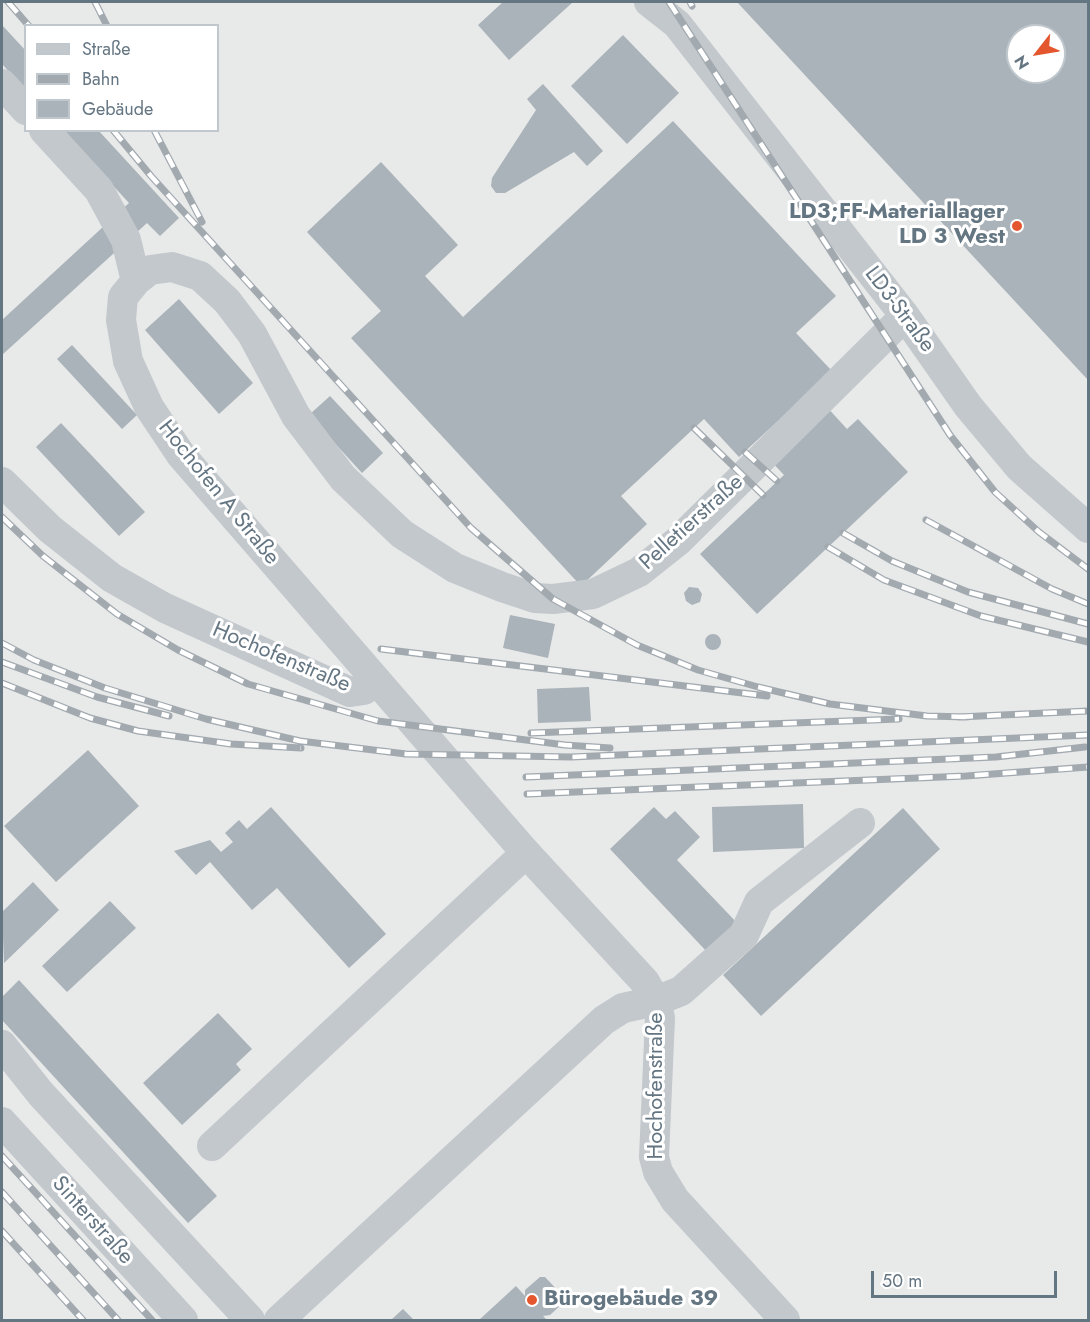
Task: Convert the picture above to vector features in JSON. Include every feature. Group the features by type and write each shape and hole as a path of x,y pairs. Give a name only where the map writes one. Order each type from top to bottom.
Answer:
{"street":[{"name":"LD3-Straße","path":"649,2 677,24 905,316 968,406 1019,467 1089,528"},
{"path":"2,84 24,108"},
{"path":"46,132 99,190 126,240 136,281"},
{"name":"Pelletierstraße","path":"136,281 150,270 172,267 200,276 227,301 252,334 296,416 343,478 402,534 455,567 502,588 535,598 553,599 593,594 647,566 678,541 905,316"},
{"name":"Hochofen A Straße","path":"136,281 123,297 121,320 128,361 149,407 181,455 376,681"},
{"name":"Hochofenstraße","path":"2,482 50,529 112,578 165,608 350,692 364,690 376,681 526,853 645,982 656,1001 660,1018 654,1157 658,1172 675,1200 785,1320"},
{"path":"279,1320 604,1020 623,1008 656,1001 681,991 744,935 759,902 860,823"},
{"path":"212,1146 526,853"},
{"path":"2,1046 41,1094 250,1320"},
{"name":"Sinterstraße","path":"2,1122 183,1320"}],"shaded area":[{"path":"2,2 1088,2 1088,1320 2,1320"}],"building":[{"path":"503,2 573,2 509,60 478,25"},
{"name":"LD3;FF-Materiallager LD 3 West","path":"737,2 1088,2 1088,380"},
{"path":"2,25 24,49 24,88 2,64"},
{"path":"623,35 679,93 627,144 571,86"},
{"path":"543,84 603,151 587,166 574,152 505,193 496,193 491,186 492,178 536,110 527,99"},
{"path":"673,121 836,296 796,333 832,371 739,457 704,419 621,496 647,524 581,586 351,338 381,311 307,232 381,162 458,245 425,276 463,317"},
{"path":"64,132 100,132 179,218 160,236 147,223 2,355 2,320 129,203"},
{"path":"179,299 253,383 219,414 145,330"},
{"path":"72,345 137,415 122,429 57,359"},
{"path":"330,396 383,453 362,473 309,415"},
{"path":"825,405 847,429 858,419 908,472 757,614 700,554 784,475 768,458"},
{"path":"61,423 145,512 119,536 36,447"},
{"path":"689,587 698,588 702,594 700,602 692,605 686,601 684,593"},
{"path":"510,615 555,624 548,658 503,648"},
{"path":"710,634 716,634 721,642 719,648 710,650 705,645 705,639"},
{"path":"589,687 591,721 538,723 537,689"},
{"path":"88,750 139,806 56,882 4,826"},
{"path":"803,804 804,848 713,852 712,807"},
{"path":"271,807 386,934 349,968 277,888 252,910 210,862 196,875 174,851 210,840 221,852 233,842 225,833 239,820 247,829"},
{"path":"654,807 666,819 675,811 700,837 677,860 739,925 709,954 610,849"},
{"path":"903,808 940,849 761,1016 723,975"},
{"path":"33,882 59,910 4,963 2,912"},
{"path":"110,901 136,928 67,992 42,966"},
{"path":"19,980 217,1196 188,1223 2,1020 2,997"},
{"path":"218,1013 252,1049 236,1064 241,1070 182,1125 143,1083"},
{"name":"Bürogebäude 39","path":"540,1277 545,1277 563,1296 562,1304 550,1315 543,1316 547,1320 479,1320 516,1286 525,1296 525,1290"},
{"path":"403,1309 414,1320 391,1320"}],"railway":[{"path":"8,2 27,24"},
{"path":"95,2 106,24"},
{"path":"669,2 950,435 995,492 1039,532 1088,569"},
{"path":"690,2 692,6"},
{"path":"115,132 151,176 471,528 553,599 637,645 698,670 830,704 927,716 968,717"},
{"path":"155,132 202,222"},
{"path":"694,428 763,495"},
{"path":"745,452 777,481"},
{"path":"2,517 43,556 117,614 178,650 248,684 378,721 565,745 610,748"},
{"path":"926,520 1052,589 1088,604"},
{"path":"843,533 892,561 968,592 1088,624"},
{"path":"828,547 884,580 981,616 1088,642"},
{"path":"2,643 34,660 105,688 206,719 300,741 406,754 571,757 1088,735"},
{"path":"381,649 767,696"},
{"path":"2,662 97,697 169,716"},
{"path":"2,683 90,718 138,731 231,744 301,748"},
{"path":"959,717 1088,711"},
{"path":"531,733 899,719"},
{"path":"526,777 996,757 1085,747"},
{"path":"527,794 966,776 1088,767"},
{"path":"2,1156 152,1320"},
{"path":"2,1192 118,1320"},
{"path":"2,1231 83,1320"}],"place":[{"name":"LD3;FF-Materiallager LD 3 West","path":"1017,226"},
{"name":"Bürogebäude 39","path":"532,1300"}]}
